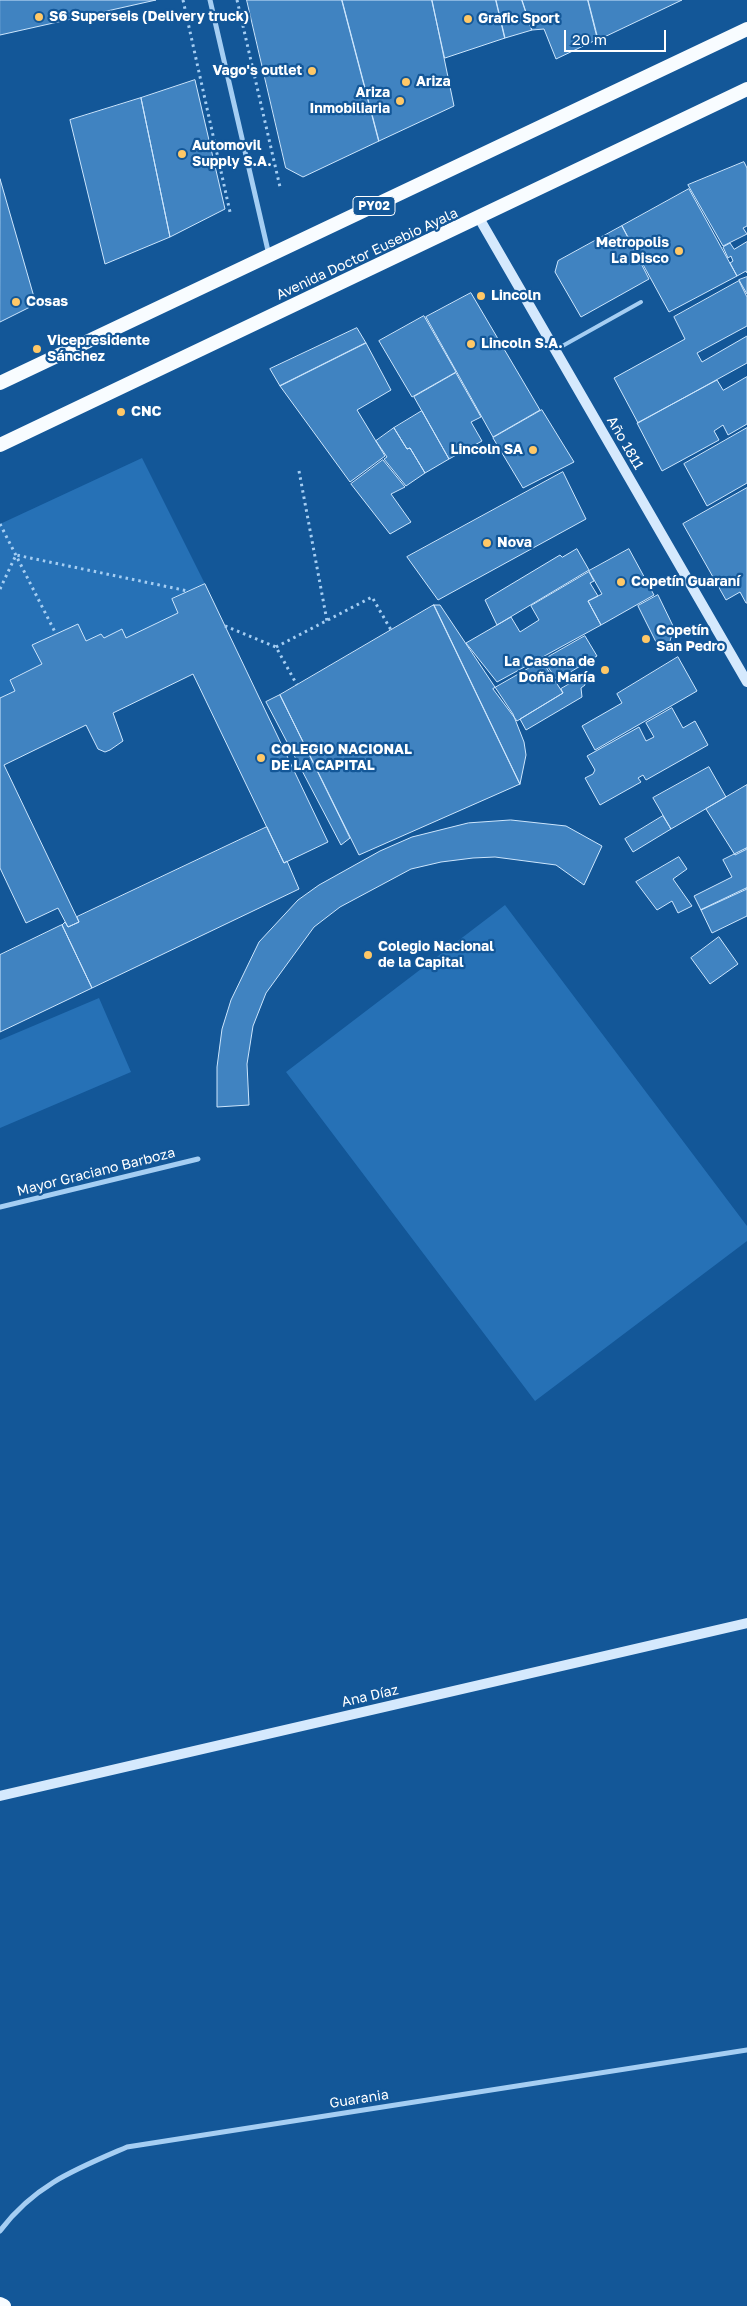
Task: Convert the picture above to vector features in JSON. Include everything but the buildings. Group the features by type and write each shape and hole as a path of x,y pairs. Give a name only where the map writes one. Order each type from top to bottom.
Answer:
{"highway":[{"name":"PY02","path":"0,383 747,29"},
{"name":"Avenida Doctor Eusebio Ayala","path":"0,446 747,89"},
{"path":"0,2304 4,2306"}],"main road":[{"name":"Año 1811","path":"479,218 747,682"},
{"name":"Ana Díaz","path":"0,1796 747,1623"}],"street":[{"path":"210,0 269,256"},
{"name":"Mayor Graciano Barboza","path":"0,1207 198,1159"},
{"name":"Guarania","path":"0,2231 13,2213 37,2193 69,2172 127,2147 747,2050"}],"lane":[{"path":"555,350 641,302"}],"path":[{"path":"184,0 230,212"},
{"path":"237,0 280,187"},
{"path":"299,471 327,620"},
{"path":"0,524 56,634"},
{"path":"0,589 16,555"},
{"path":"16,555 188,591"},
{"path":"276,646 372,597 391,630"},
{"path":"225,626 276,646 297,685"}],"shaded area":[{"path":"142,458 205,584 172,599 178,613 126,638 104,638 101,634 86,641 78,624 33,645 42,664 10,679 15,691 0,698 0,524"},
{"path":"505,905 747,1226 747,1241 535,1401 286,1072"},
{"path":"99,998 131,1072 0,1128 0,1040"}],"place":[{"name":"S6 Superseis (Delivery truck)","path":"39,17"},
{"name":"Grafic Sport","path":"468,19"},
{"name":"Vago's outlet","path":"312,71"},
{"name":"Ariza","path":"406,82"},
{"name":"Ariza Inmobiliaria","path":"400,101"},
{"name":"Automovil Supply S.A.","path":"182,154"},
{"name":"Metropolis La Disco","path":"679,251"},
{"name":"Lincoln","path":"481,296"},
{"name":"Cosas","path":"16,302"},
{"name":"Lincoln S.A.","path":"471,344"},
{"name":"Vicepresidente Sánchez","path":"37,349"},
{"name":"CNC","path":"121,412"},
{"name":"Lincoln SA","path":"533,450"},
{"name":"Nova","path":"487,543"},
{"name":"Copetín Guaraní","path":"621,582"},
{"name":"Copetín San Pedro","path":"646,639"},
{"name":"La Casona de Doña María","path":"605,670"},
{"name":"COLEGIO NACIONAL DE LA CAPITAL","path":"261,758"},
{"name":"Colegio Nacional de la Capital","path":"368,955"}]}
